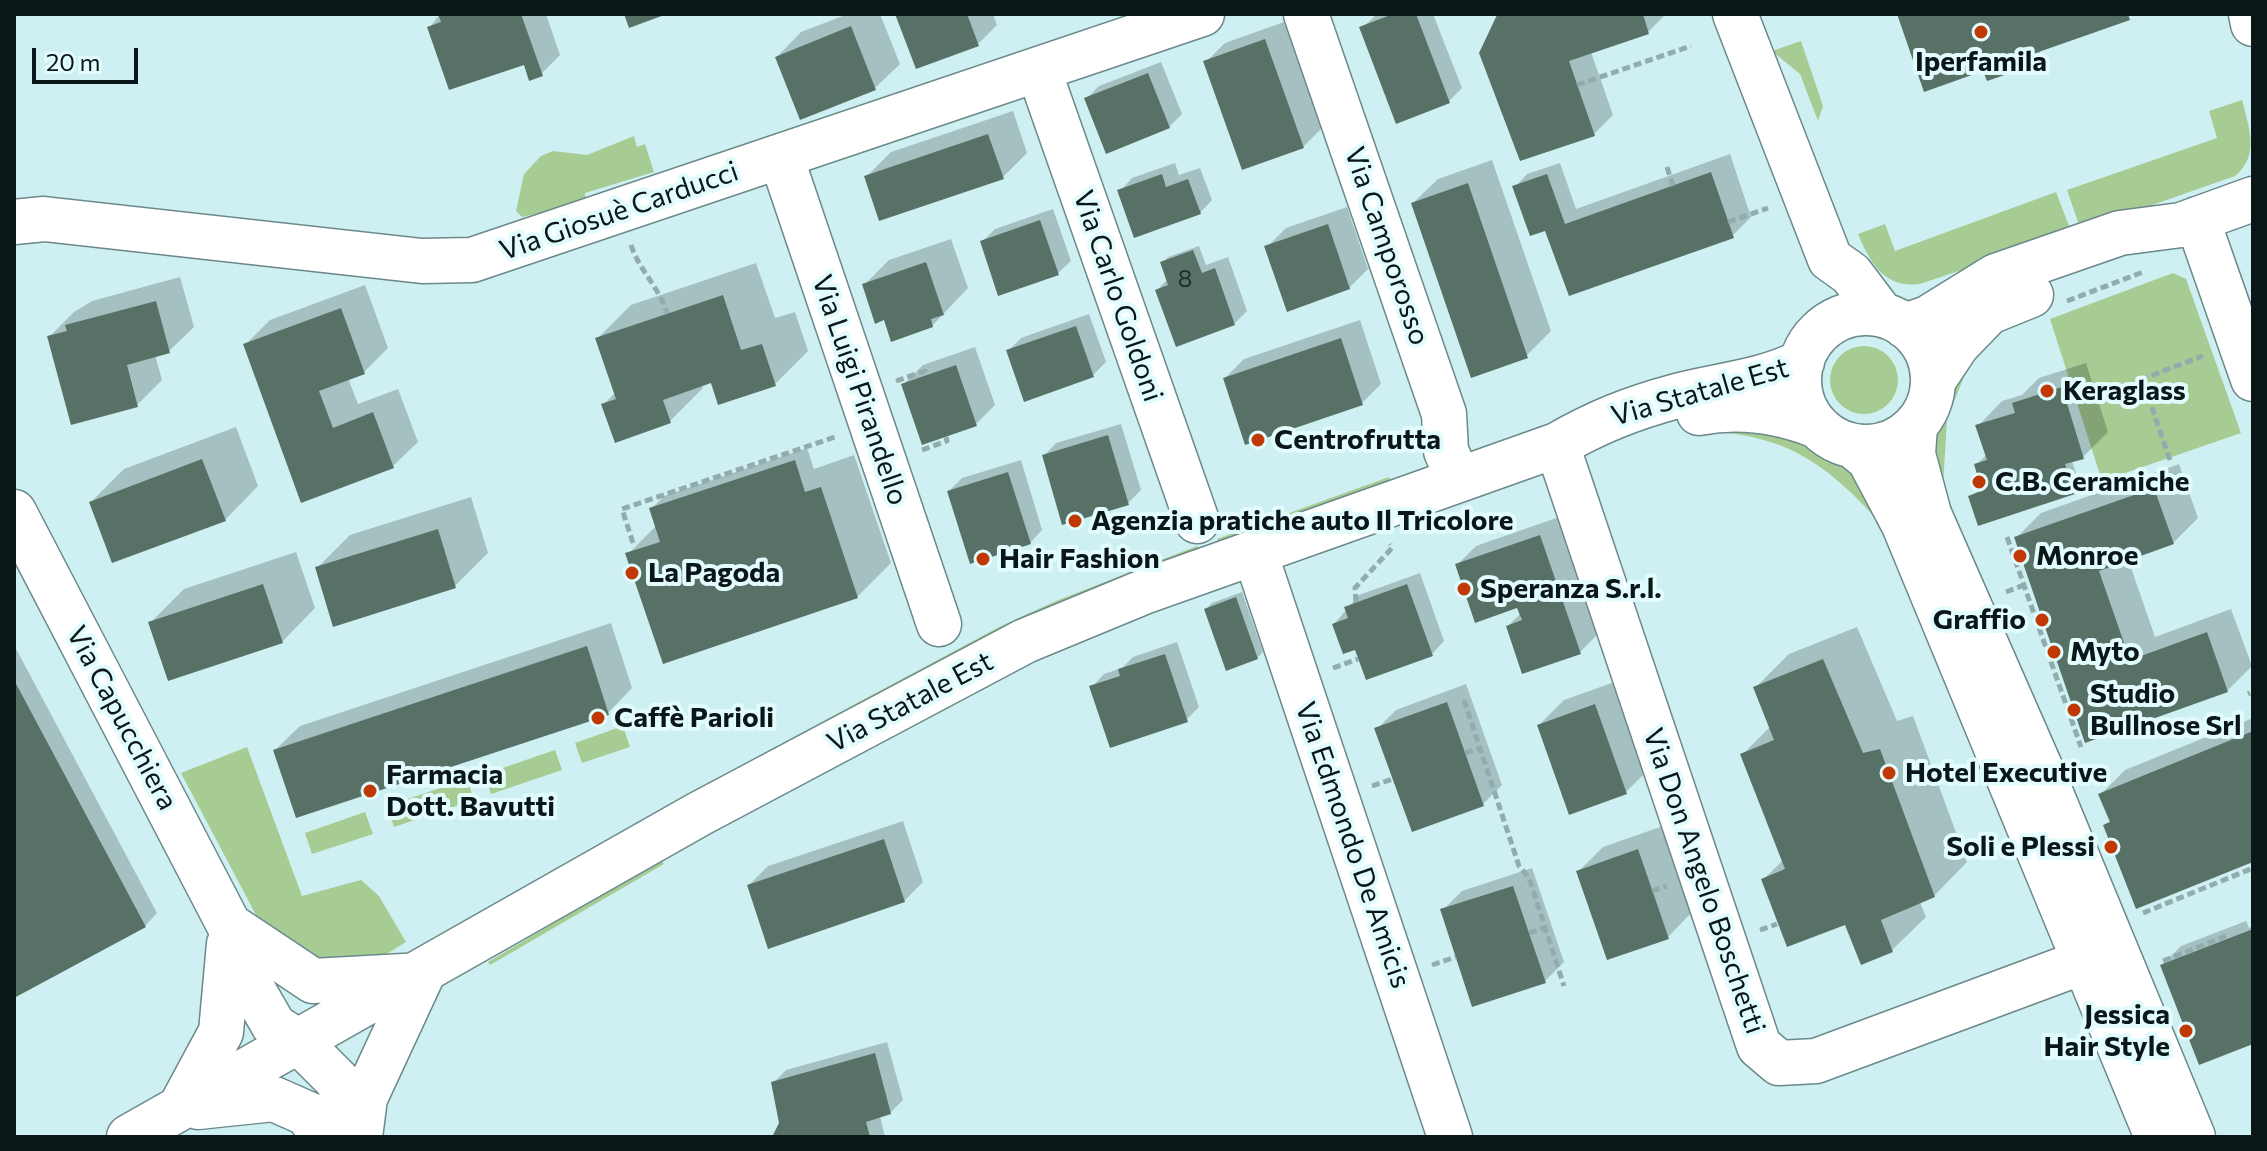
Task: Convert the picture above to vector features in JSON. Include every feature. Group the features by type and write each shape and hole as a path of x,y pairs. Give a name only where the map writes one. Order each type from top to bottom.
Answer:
{"street":[{"name":"Via Giosuè Carducci","path":"14,222 44,219 407,260 472,260 1202,14"},
{"name":"Via Camporosso","path":"1306,14 1444,414 1446,451 1459,480"},
{"path":"1735,14 1830,259 1851,274 1894,321 1926,350 1933,381"},
{"path":"2251,14 2253,24"},
{"name":"Via Carlo Goldoni","path":"1039,71 1197,521"},
{"name":"Via Luigi Pirandello","path":"781,157 939,624"},
{"path":"1830,259 1824,285 1830,324 1854,315 1894,321 1928,318 1996,276 2120,233 2189,222 2253,199"},
{"path":"2189,222 2253,379"},
{"path":"2189,222 2127,259 1989,312 1957,345 1933,381 1928,405 1915,426 1913,454 1929,514 2040,767 2193,1137"},
{"name":"Via Statale Est","path":"1830,324 1813,340 1802,362 1800,393 1835,436"},
{"name":"Via Statale Est","path":"129,1137 422,975 699,814 1025,641 1146,591 1557,445 1604,418 1678,396 1767,377 1802,362"},
{"name":"Via Statale Est","path":"1557,445 1610,437 1718,409 1786,414 1835,436 1888,443 1915,426"},
{"path":"1835,436 1869,459 2113,942 2157,1137"},
{"name":"Via Don Angelo Boschetti","path":"1557,445 1759,1046 1779,1063 1816,1061 2113,942"},
{"name":"Via Capucchiera","path":"14,512 274,1026 300,1043 338,1081 359,1137"},
{"name":"Via Edmondo De Amicis","path":"1255,553 1450,1137"},
{"path":"179,1109 221,1032 229,937"},
{"name":"Via Capucchiera","path":"229,937 280,961 313,981 422,975"},
{"path":"280,961 296,1006 301,1083 315,1125"},
{"path":"359,1137 365,1098 422,975"},
{"path":"179,1109 274,1099 315,1125"}],"path":[{"path":"1577,85 1691,46"},
{"path":"1667,167 1673,186"},
{"path":"1728,222 1780,204"},
{"path":"630,240 636,262 660,292 667,313"},
{"path":"2055,305 2146,271"},
{"path":"2170,460 2142,379 2212,353"},
{"path":"895,381 925,371 926,376"},
{"path":"633,543 622,509 837,437"},
{"path":"918,451 947,441 946,437"},
{"path":"1356,602 1355,588 1392,548 1387,535"},
{"path":"2007,537 2081,747"},
{"path":"1464,700 1519,866 1529,878 1564,986"},
{"path":"1465,753 1480,748"},
{"path":"2113,942 2253,868"},
{"path":"1529,933 1545,928"},
{"path":"2157,963 2226,936"}],"green space":[{"path":"1801,41 1823,106 1818,121 1800,74 1772,51"},
{"path":"2242,100 2250,150 2243,168 2235,176 2087,228 2078,222 2067,190 2217,138 2209,111"},
{"path":"634,136 637,147 645,144 654,172 585,193 586,203 522,217 516,211 524,174 541,156 553,151 587,155"},
{"path":"2056,192 2069,226 2065,235 1920,284 1897,282 1880,272 1858,234 1885,224 1895,251"},
{"path":"2173,273 2186,279 2241,433 2102,481 2050,319"},
{"path":"1871,346 1892,361 1898,380 1896,393 1888,404 1871,414 1857,414 1840,404 1832,393 1830,373 1840,356 1851,348"},
{"path":"1970,362 1947,419 1943,486 1931,439 1949,397 1953,376"},
{"path":"1727,422 1810,443 1848,466 1879,515 1872,514 1840,483 1808,459 1771,442 1727,433"},
{"path":"1389,477 1390,481 1218,542 1217,539"},
{"path":"1197,546 1199,549 1057,603 745,763 1001,626 1056,601"},
{"path":"623,726 630,747 582,763 575,743"},
{"path":"247,747 302,896 361,880 379,896 406,942 377,960 337,970 265,932 181,773"},
{"path":"555,750 562,770 491,794 485,774"},
{"path":"467,779 474,800 394,827 387,806"},
{"path":"365,812 373,834 312,854 305,833"},
{"path":"661,860 664,864 490,965 488,962"}],"building":[{"path":"438,14 521,14 543,76 529,81 524,65 449,90 427,27 441,22"},
{"path":"624,14 667,14 629,28"},
{"path":"895,14 967,14 979,46 916,69"},
{"path":"1393,14 1416,14 1450,103 1396,124 1359,27"},
{"path":"1643,14 1649,34 1569,61 1595,136 1520,161 1479,53 1497,15"},
{"name":"Iperfamila","path":"1897,14 2128,14 2130,20 2033,54 2037,64 1987,81 1983,71 1924,92"},
{"path":"851,26 876,90 800,120 775,57"},
{"path":"1265,39 1304,148 1242,170 1203,61"},
{"path":"1148,73 1170,128 1106,154 1084,98"},
{"path":"988,134 1004,179 879,221 864,176"},
{"path":"1711,172 1734,238 1569,296 1545,231 1530,236 1512,186 1547,174 1565,224"},
{"path":"1162,174 1166,187 1188,179 1201,214 1134,238 1117,190"},
{"path":"1468,183 1528,358 1471,378 1411,203"},
{"path":"1040,220 1059,275 998,296 980,241"},
{"path":"1328,224 1350,289 1287,312 1264,246"},
{"path":"1193,250 1202,273 1215,268 1235,325 1176,347 1155,290 1168,285 1160,262"},
{"path":"926,262 944,315 931,319 933,327 891,342 884,320 875,324 862,284"},
{"path":"723,295 741,350 762,344 776,386 718,405 711,383 663,400 671,423 615,443 601,404 616,399 595,338"},
{"path":"156,301 170,353 127,365 138,407 71,425 47,336 67,331 65,325"},
{"path":"341,308 365,374 319,391 333,428 373,412 394,468 301,503 243,344"},
{"path":"1076,326 1094,377 1024,402 1006,350"},
{"path":"1341,338 1363,405 1245,445 1223,378"},
{"path":"956,365 977,426 922,445 901,384"},
{"path":"2062,387 2084,459 2065,464 2075,494 1978,526 1968,496 1982,491 1974,464 1987,460 1975,425 2015,413 2012,403"},
{"path":"1108,435 1129,505 1062,525 1042,455"},
{"path":"202,459 226,521 112,563 89,502"},
{"path":"795,460 805,492 821,487 858,598 663,664 625,553 660,542 649,508"},
{"path":"1008,472 1031,544 970,564 947,491"},
{"path":"2154,488 2174,544 2099,571 2130,660 2207,632 2228,692 2085,743 2014,537"},
{"path":"438,529 456,588 333,627 315,567"},
{"path":"1540,535 1581,654 1522,674 1506,626 1522,620 1517,608 1475,623 1455,564"},
{"path":"263,584 283,643 168,681 148,622"},
{"path":"1407,584 1433,656 1366,680 1355,650 1343,654 1332,624 1348,618 1344,607"},
{"path":"1236,597 1258,659 1226,671 1204,609"},
{"path":"587,646 609,715 296,818 273,750"},
{"path":"1165,654 1188,722 1110,748 1089,686 1120,676 1118,669"},
{"path":"1823,659 1863,753 1880,749 1935,897 1881,920 1893,952 1861,965 1845,925 1787,947 1761,879 1785,869 1740,754 1774,740 1753,687"},
{"path":"14,680 146,927 14,998"},
{"path":"1447,702 1484,806 1412,832 1374,728"},
{"path":"1595,704 1627,794 1569,815 1537,725"},
{"path":"2253,731 2253,862 2136,909 2103,825 2110,822 2098,794"},
{"path":"884,839 905,902 768,949 747,885"},
{"path":"1638,849 1669,939 1607,960 1576,871"},
{"path":"1513,886 1546,983 1472,1007 1440,909"},
{"path":"2253,929 2253,1044 2199,1065 2160,965"},
{"path":"875,1053 891,1114 866,1122 870,1137 772,1137 779,1123 771,1082"}],"place":[{"name":"Iperfamila","path":"1981,32"},
{"name":"Keraglass","path":"2047,391"},
{"name":"Centrofrutta","path":"1258,440"},
{"name":"C.B. Ceramiche","path":"1979,482"},
{"name":"Agenzia pratiche auto Il Tricolore","path":"1075,521"},
{"name":"Monroe","path":"2020,556"},
{"name":"Hair Fashion","path":"983,559"},
{"name":"La Pagoda","path":"632,573"},
{"name":"Speranza S.r.l.","path":"1464,589"},
{"name":"Graffio","path":"2042,620"},
{"name":"Myto","path":"2054,652"},
{"name":"Studio Bullnose Srl","path":"2074,710"},
{"name":"Caffè Parioli","path":"598,718"},
{"name":"Hotel Executive","path":"1889,773"},
{"name":"Farmacia Dott. Bavutti","path":"370,791"},
{"name":"Soli e Plessi","path":"2111,847"},
{"name":"Jessica Hair Style","path":"2186,1031"}]}
